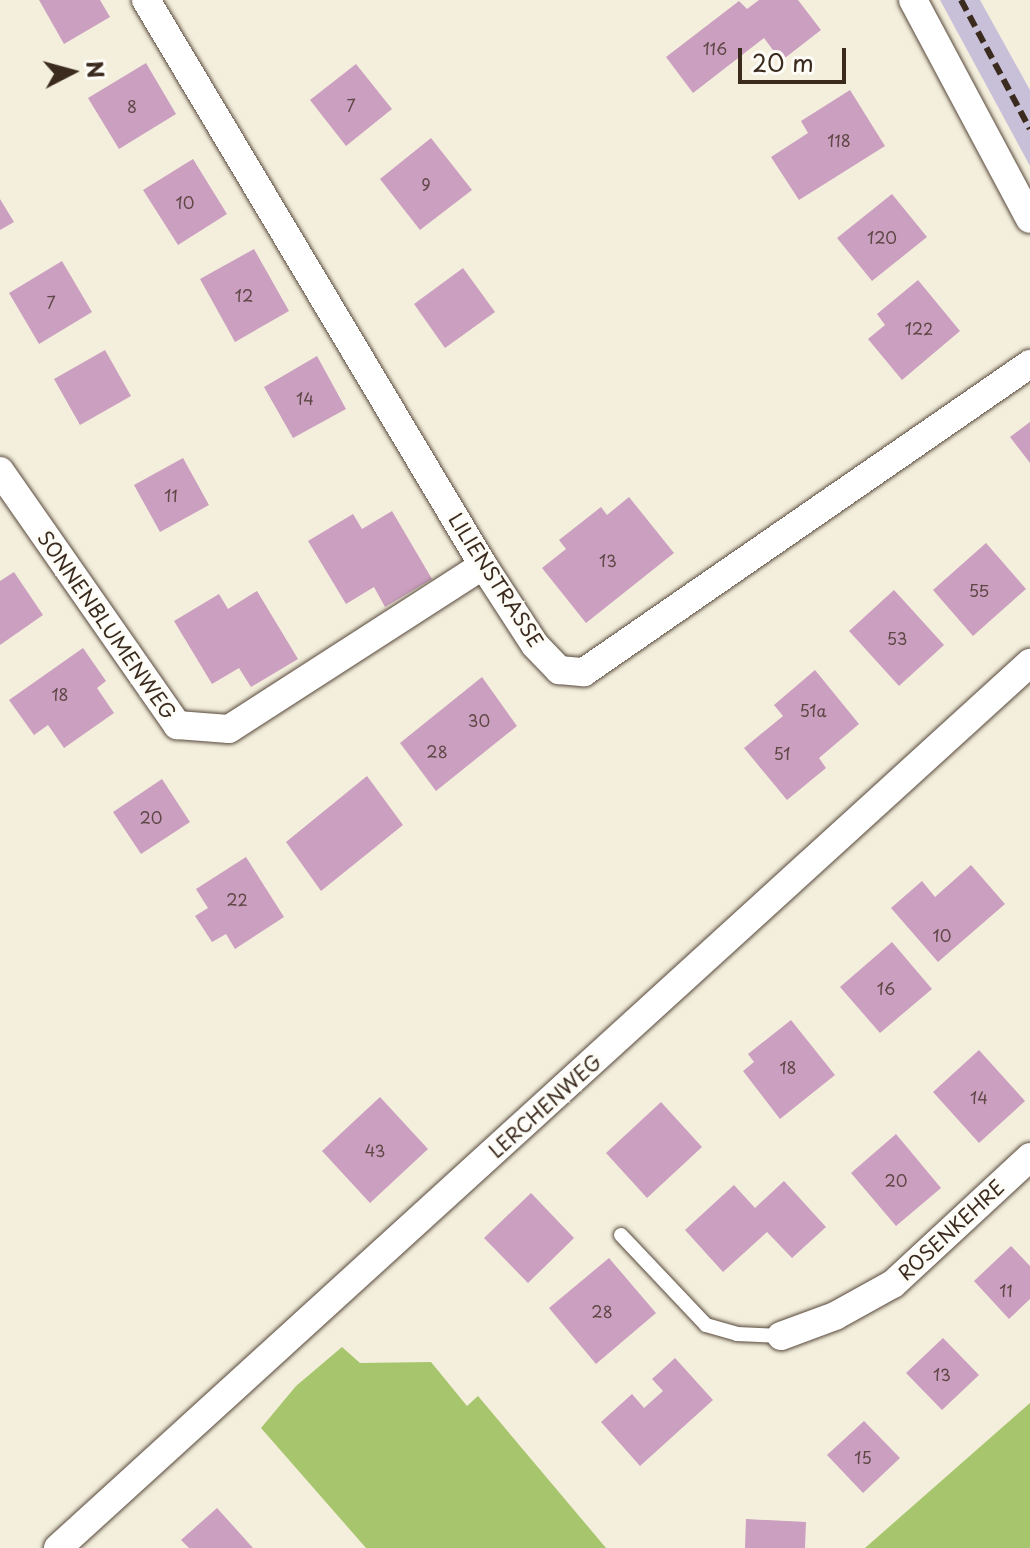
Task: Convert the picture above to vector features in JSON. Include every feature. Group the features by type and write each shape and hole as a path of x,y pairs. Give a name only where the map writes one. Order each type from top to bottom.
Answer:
{"street":[{"name":"LILIENSTRASSE","path":"146,0 483,565 535,645 559,670 584,672 1030,364"},
{"path":"913,0 1030,219"},
{"name":"SONNENBLUMENWEG","path":"0,471 8,502 177,725 229,729 483,565"},
{"name":"LERCHENWEG","path":"58,1548 1030,663"},
{"name":"ROSENKEHRE","path":"781,1336 835,1316 893,1284 1030,1157"}],"lane":[{"path":"621,1235 706,1325 737,1334 781,1336"}],"shaded area":[{"path":"940,0 980,0 1030,90 1030,166"}],"green space":[{"path":"342,1347 360,1363 431,1362 467,1406 478,1396 606,1548 366,1548 261,1428 296,1386"},
{"path":"1030,1403 1030,1548 865,1548"}],"building":[{"path":"39,0 100,0 110,17 64,44"},
{"path":"759,0 798,0 821,30 781,61 764,38 693,93 666,57 739,1 747,9"},
{"path":"146,63 176,114 119,149 88,98"},
{"path":"356,64 392,109 346,146 310,100"},
{"path":"850,90 885,146 799,200 771,157 808,133 801,121"},
{"path":"431,138 472,190 420,230 380,179"},
{"path":"193,159 227,214 178,245 143,190"},
{"path":"892,194 927,237 872,281 837,238"},
{"path":"0,199 14,222 0,230"},
{"path":"254,249 289,311 235,342 200,279"},
{"path":"62,261 92,312 39,344 9,293"},
{"path":"463,268 495,312 445,348 414,304"},
{"path":"918,280 960,331 902,380 868,339 885,325 877,314"},
{"path":"105,350 131,396 80,425 54,379"},
{"path":"317,356 346,409 293,438 264,387"},
{"path":"1030,422 1030,463 1010,437"},
{"path":"183,458 209,505 160,532 134,485"},
{"path":"629,497 674,553 586,623 542,568 566,549 559,540 601,507 607,515"},
{"path":"392,511 432,579 385,607 374,587 346,604 308,541 353,514 362,529"},
{"path":"986,543 1026,589 973,636 933,590"},
{"path":"14,572 43,615 0,645 0,581"},
{"path":"894,590 944,645 899,686 849,631"},
{"path":"257,591 298,659 251,687 239,668 212,684 174,621 219,594 228,609"},
{"path":"83,648 106,681 97,688 114,713 64,748 48,725 34,735 9,700"},
{"path":"815,670 859,724 819,758 826,768 787,800 744,748 783,716 774,705"},
{"path":"482,677 517,726 436,791 400,743"},
{"path":"367,776 403,825 321,891 286,842"},
{"path":"162,779 190,822 141,854 113,812"},
{"path":"246,857 284,917 235,949 226,934 212,942 195,916 208,908 196,889"},
{"path":"971,865 1005,904 938,962 891,908 922,881 935,897"},
{"path":"892,942 932,989 880,1033 840,987"},
{"path":"791,1020 835,1075 780,1119 743,1071 754,1062 748,1054"},
{"path":"979,1050 1025,1101 979,1143 933,1092"},
{"path":"380,1097 428,1149 370,1203 322,1151"},
{"path":"661,1102 702,1147 647,1198 606,1153"},
{"path":"896,1134 941,1188 896,1226 851,1173"},
{"path":"784,1181 826,1227 792,1258 767,1232 723,1272 685,1230 734,1185 755,1208"},
{"path":"531,1193 574,1238 528,1283 484,1238"},
{"path":"1011,1246 1030,1266 1030,1299 1009,1319 974,1281"},
{"path":"609,1258 656,1313 596,1364 549,1308"},
{"path":"943,1338 979,1375 942,1410 906,1373"},
{"path":"675,1358 713,1400 640,1466 601,1422 632,1394 644,1408 663,1391 652,1379"},
{"path":"864,1421 900,1458 863,1493 827,1455"},
{"path":"217,1508 253,1548 189,1548 181,1540"},
{"path":"746,1519 806,1522 805,1548 745,1548"}],"railway":[{"path":"961,0 1030,129"}]}
